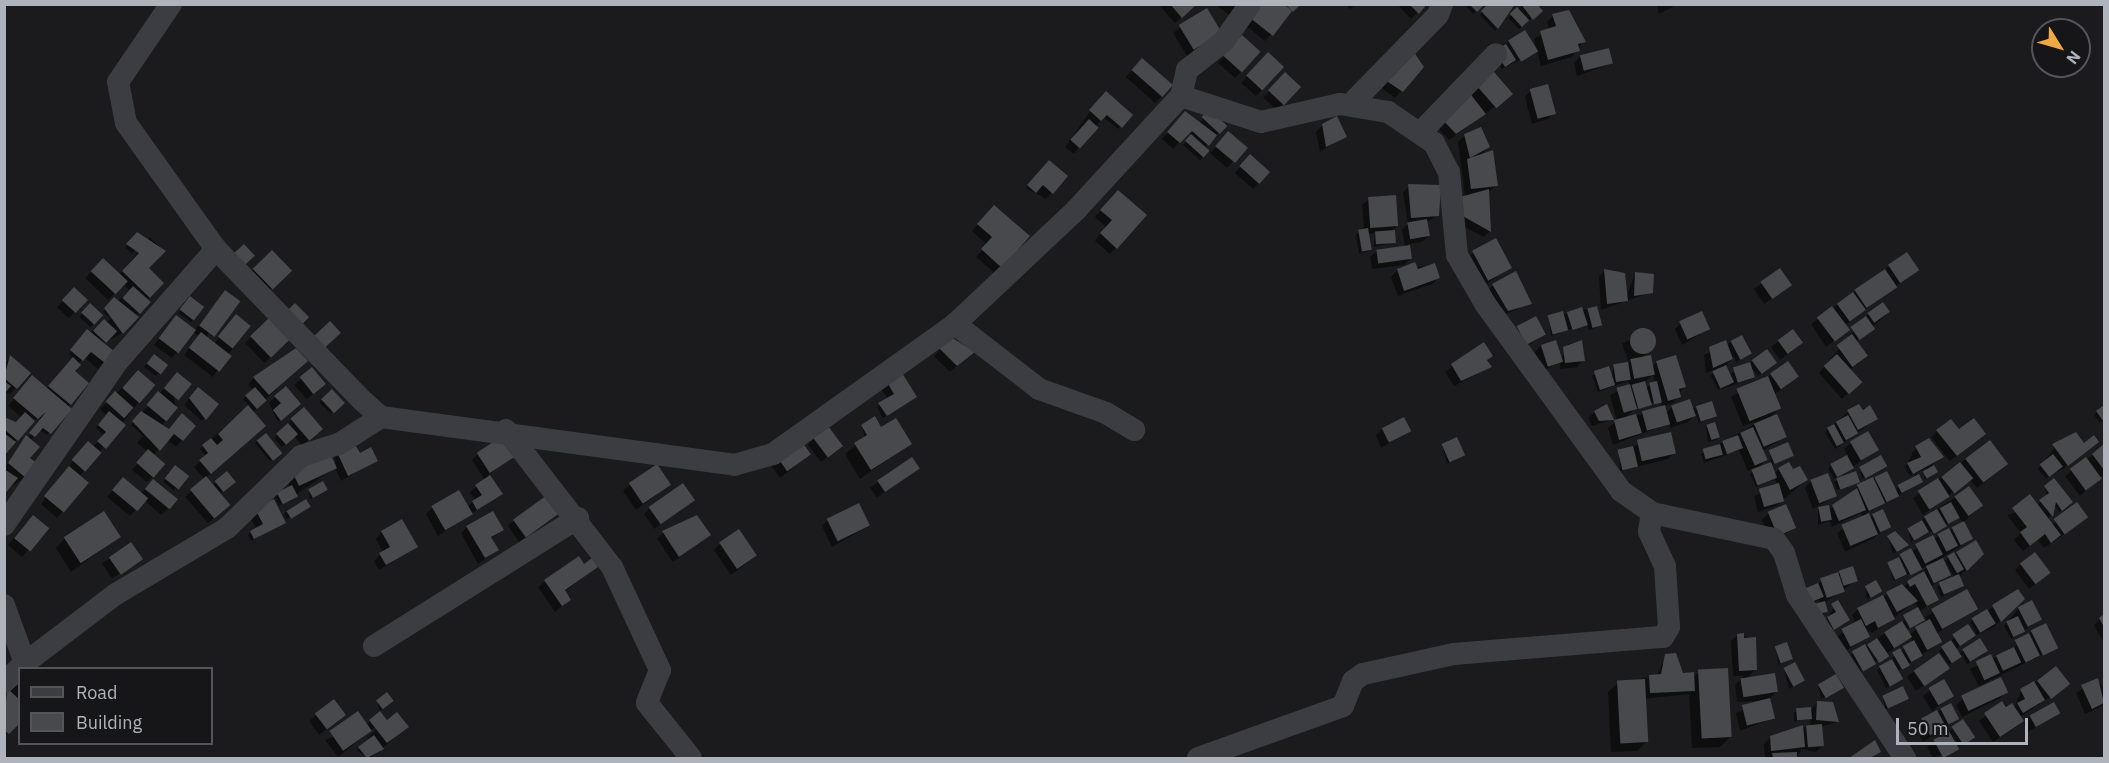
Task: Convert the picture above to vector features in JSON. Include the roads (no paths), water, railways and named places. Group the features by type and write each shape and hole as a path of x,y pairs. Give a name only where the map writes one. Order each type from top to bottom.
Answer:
{"street":[{"path":"171,4 118,82 118,103 148,159 216,249 381,417"},
{"path":"21,667 116,594 227,528 301,456 339,444 381,417 506,430 734,465 773,454 955,324 1076,210 1181,96 1187,70 1224,42 1250,4"},
{"path":"1352,104 1438,15 1442,4"},
{"path":"1421,132 1496,54"},
{"path":"1181,96 1261,122 1352,104 1388,112 1421,132 1449,172 1457,255 1486,305 1621,491 1652,513 1774,539 1784,553 1797,595 1905,759"},
{"path":"4,525 118,361 216,249"},
{"path":"955,324 1039,389 1106,413 1134,430"},
{"path":"506,430 578,518 612,567 659,666 647,704 691,759"},
{"path":"1198,759 1343,706 1353,681 1363,674 1454,654 1663,637 1669,627 1665,566 1649,531 1652,513"},
{"path":"374,645 578,518"},
{"path":"4,605 25,663"},
{"path":"4,682 18,669"}]}
